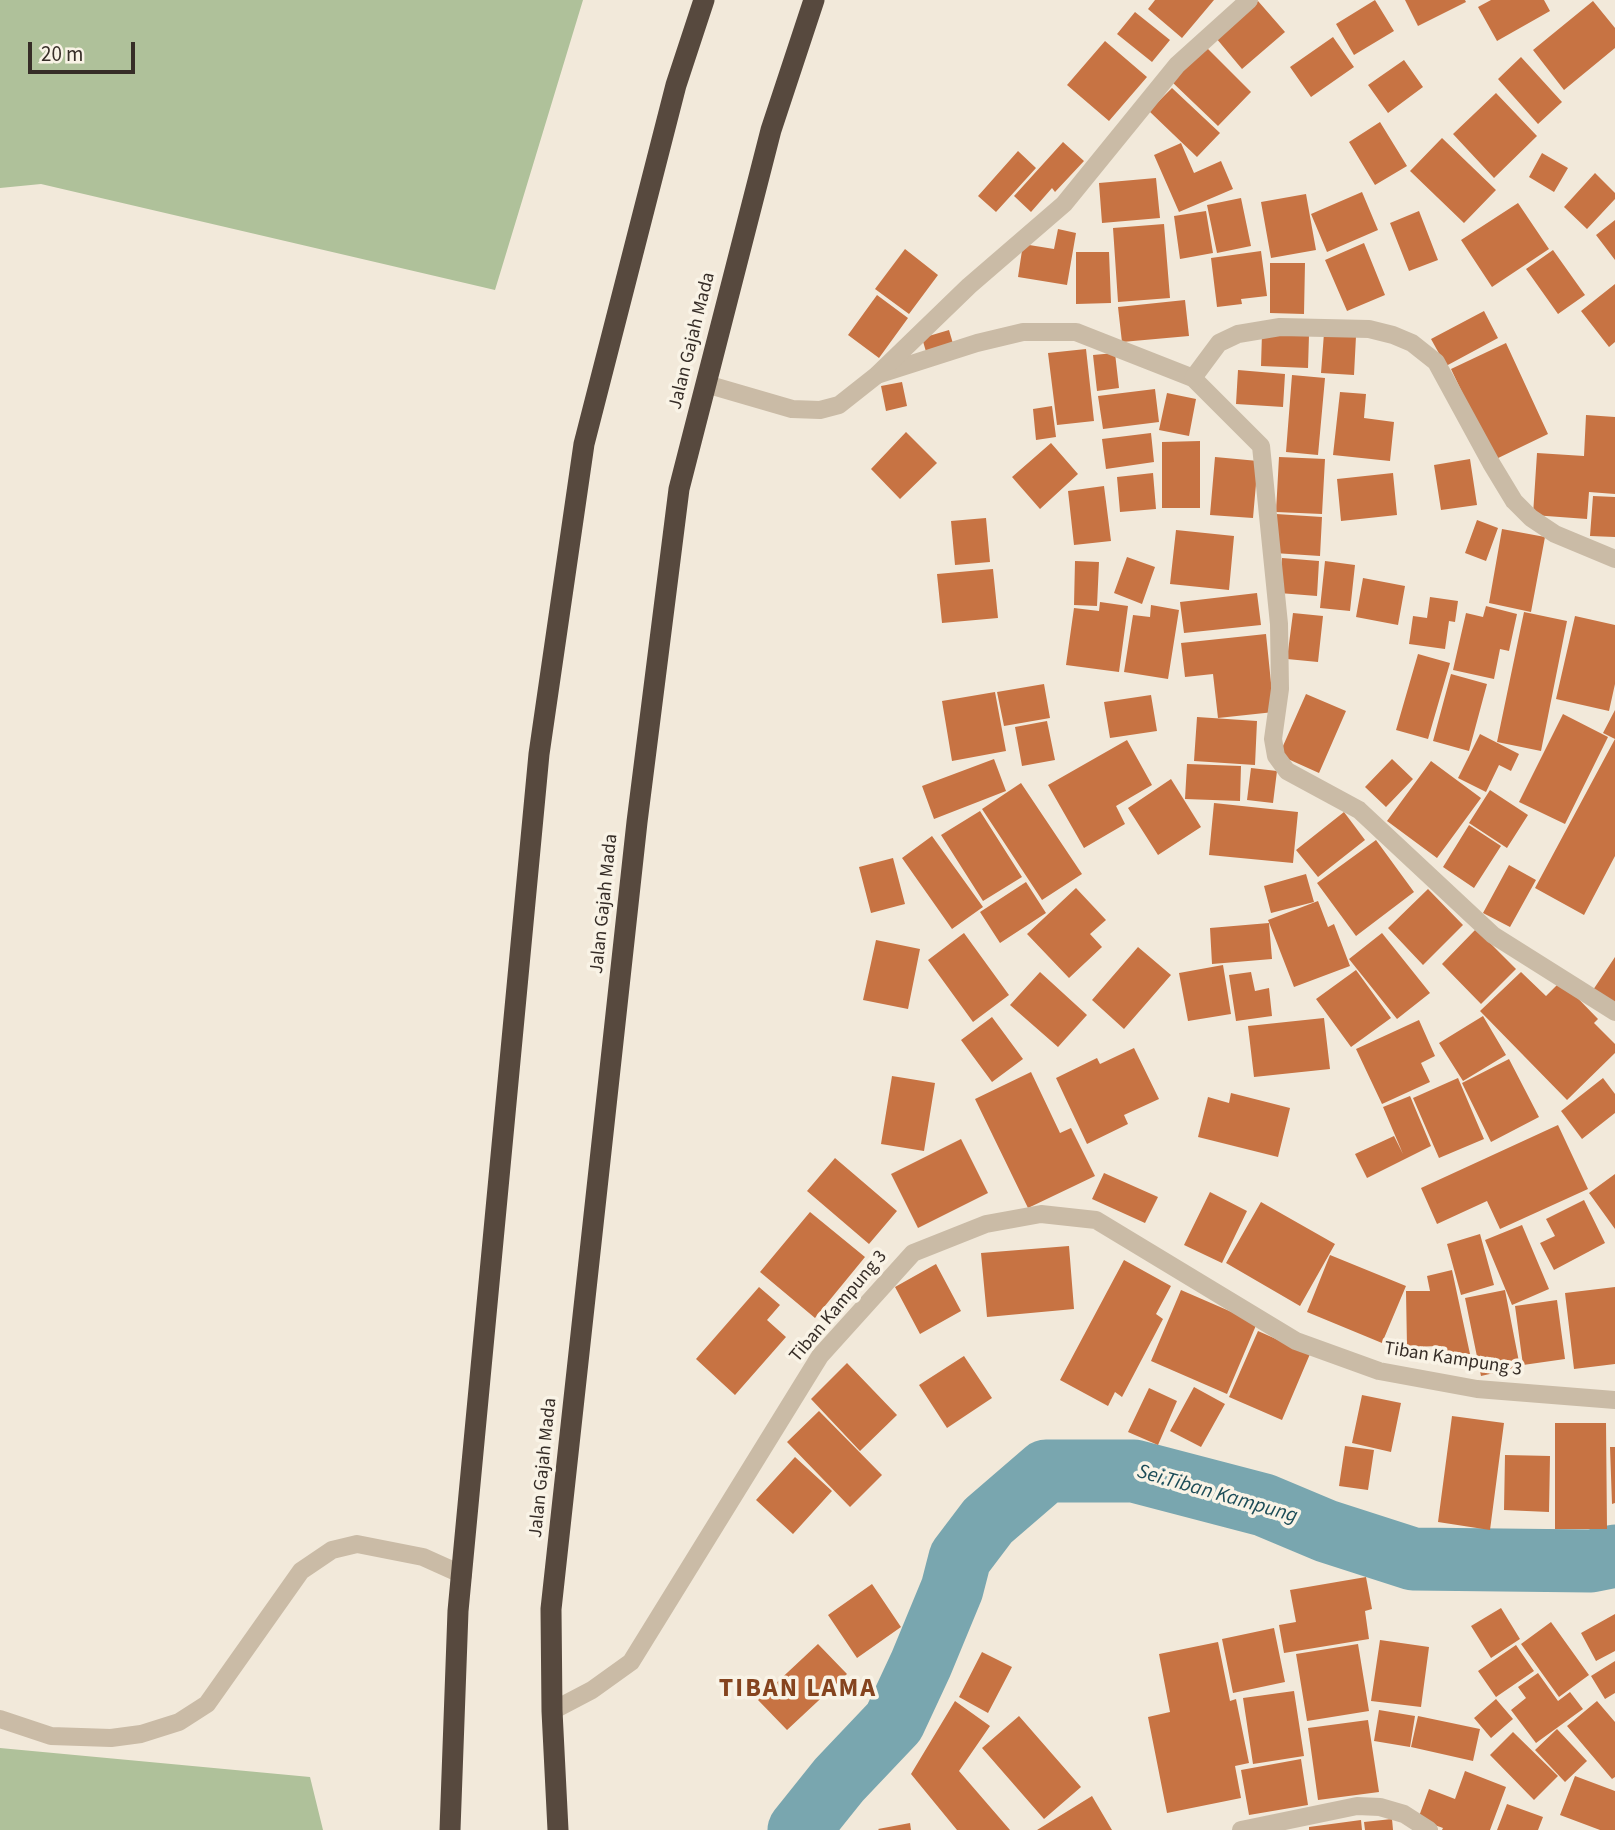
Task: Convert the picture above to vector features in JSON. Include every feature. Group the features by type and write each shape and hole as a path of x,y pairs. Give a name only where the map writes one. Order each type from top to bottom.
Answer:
{"highway":[{"path":"450,1830 458,1611 539,754 584,444 676,85 704,0"},
{"name":"Jalan Gajah Mada","path":"558,1830 552,1712 551,1609 637,822 679,489 771,130 814,0"}],"street":[{"path":"706,384 792,409 820,410 839,405 877,375 969,286 1064,204 1177,65 1249,0"},
{"path":"1193,378 1219,343 1238,334 1280,327 1369,328 1412,343 1436,362 1514,501 1531,519 1555,534 1615,559"},
{"path":"877,375 976,343 1023,332 1076,332 1193,378 1261,446 1279,624 1280,688 1273,739 1276,756 1287,771 1359,810 1493,935 1615,1012"},
{"name":"Tiban Kampung 3","path":"552,1712 592,1690 631,1662 820,1356 913,1253 986,1224 1041,1214 1096,1220 1296,1341 1379,1371 1477,1389 1615,1400"},
{"path":"0,1719 51,1736 111,1738 141,1734 179,1721 207,1704 301,1571 332,1550 357,1544 423,1557 463,1575"},
{"path":"1241,1830 1357,1806 1380,1807 1404,1814 1429,1830"}],"green space":[{"path":"0,0 583,0 495,290 41,184 0,188"},
{"path":"0,1748 310,1777 323,1830 0,1830"}],"building":[{"path":"1155,0 1214,0 1182,38 1148,9"},
{"path":"1375,0 1394,31 1354,55 1336,24"},
{"path":"1405,0 1465,0 1466,2 1418,26"},
{"path":"1491,0 1544,0 1550,11 1497,41 1478,7"},
{"path":"1258,1 1285,32 1242,69 1216,38"},
{"path":"1593,1 1615,28 1615,48 1564,90 1533,50"},
{"path":"1135,12 1170,40 1152,62 1117,34"},
{"path":"1333,37 1354,67 1311,97 1290,67"},
{"path":"1105,41 1147,77 1109,121 1067,85"},
{"path":"1205,46 1251,92 1218,126 1171,81"},
{"path":"1521,57 1562,102 1538,124 1498,79"},
{"path":"1404,60 1423,87 1388,113 1368,85"},
{"path":"1172,88 1220,133 1197,157 1149,111"},
{"path":"1496,93 1537,136 1494,178 1453,134"},
{"path":"1380,122 1407,166 1375,185 1349,142"},
{"path":"1442,138 1496,190 1464,223 1410,171"},
{"path":"1063,142 1084,161 1055,192 1052,188 1031,212 1014,196"},
{"path":"1181,143 1194,173 1221,161 1233,189 1179,212 1154,155"},
{"path":"1018,151 1036,168 996,212 978,196"},
{"path":"1542,153 1568,168 1554,192 1529,177"},
{"path":"1595,173 1615,193 1615,199 1587,229 1564,207"},
{"path":"1156,178 1160,218 1102,223 1099,183"},
{"path":"1362,192 1378,230 1327,252 1311,214"},
{"path":"1306,194 1316,250 1271,258 1261,202"},
{"path":"1241,198 1251,246 1217,253 1207,205"},
{"path":"1518,203 1549,249 1492,287 1461,240"},
{"path":"1206,211 1213,253 1180,259 1174,216"},
{"path":"1419,211 1438,260 1409,271 1390,223"},
{"path":"1615,220 1615,260 1596,235"},
{"path":"1164,224 1170,298 1118,302 1113,228"},
{"path":"1058,229 1076,233 1067,285 1018,277 1023,244 1054,249"},
{"path":"1364,243 1385,295 1347,311 1325,260"},
{"path":"905,249 938,275 909,314 875,289"},
{"path":"1553,250 1585,295 1558,314 1526,269"},
{"path":"1261,251 1267,296 1241,299 1242,304 1217,307 1211,258"},
{"path":"1076,252 1109,252 1111,303 1076,304"},
{"path":"1270,263 1305,263 1304,314 1270,313"},
{"path":"1615,284 1615,342 1609,347 1581,311"},
{"path":"877,295 908,318 879,358 848,335"},
{"path":"1185,300 1189,336 1122,342 1118,307"},
{"path":"1484,311 1498,338 1446,366 1431,339"},
{"path":"949,330 954,347 927,355 922,338"},
{"path":"1262,333 1309,335 1308,368 1261,366"},
{"path":"1324,333 1356,336 1354,375 1321,373"},
{"path":"1506,343 1548,434 1494,460 1451,369"},
{"path":"1086,349 1094,421 1057,425 1048,353"},
{"path":"1115,353 1119,388 1097,391 1093,355"},
{"path":"1238,370 1285,374 1283,407 1236,404"},
{"path":"1292,375 1325,378 1318,455 1286,452"},
{"path":"902,382 907,406 886,411 881,386"},
{"path":"1155,389 1159,422 1103,429 1098,396"},
{"path":"1340,392 1366,394 1364,418 1394,422 1390,461 1333,455"},
{"path":"1167,393 1196,399 1189,436 1159,430"},
{"path":"1052,406 1056,437 1036,440 1033,409"},
{"path":"1586,415 1615,417 1615,494 1589,492 1587,519 1533,515 1537,453 1584,456"},
{"path":"906,432 937,463 900,499 871,469"},
{"path":"1151,433 1154,462 1106,469 1102,439"},
{"path":"1200,441 1200,508 1162,508 1162,442"},
{"path":"1051,443 1078,474 1040,509 1012,477"},
{"path":"1215,457 1258,461 1253,518 1210,515"},
{"path":"1279,457 1325,459 1322,514 1276,512"},
{"path":"1470,459 1477,505 1441,510 1434,465"},
{"path":"1153,473 1156,509 1120,512 1117,477"},
{"path":"1393,473 1397,515 1341,521 1337,479"},
{"path":"1104,486 1111,541 1074,545 1068,491"},
{"path":"1593,496 1615,497 1615,537 1590,536"},
{"path":"1276,514 1322,517 1320,556 1274,553"},
{"path":"986,518 990,562 955,565 951,521"},
{"path":"1477,520 1498,528 1486,561 1465,553"},
{"path":"1502,529 1545,537 1531,612 1489,603"},
{"path":"1176,530 1234,536 1229,590 1170,584"},
{"path":"1127,557 1155,567 1142,604 1114,593"},
{"path":"1282,558 1319,561 1317,596 1279,593"},
{"path":"1075,561 1099,562 1097,606 1074,605"},
{"path":"1325,561 1355,565 1350,611 1320,608"},
{"path":"993,569 998,618 942,623 937,574"},
{"path":"1363,578 1405,586 1398,625 1356,617"},
{"path":"1257,593 1261,625 1184,633 1180,602"},
{"path":"1430,597 1458,601 1455,622 1449,621 1445,649 1409,644 1413,616 1427,618"},
{"path":"1100,602 1128,606 1119,672 1066,665 1074,608 1099,611"},
{"path":"1151,605 1179,610 1168,679 1124,672 1133,615 1150,617"},
{"path":"1486,606 1517,614 1509,651 1500,649 1494,679 1453,670 1466,613 1483,617"},
{"path":"1524,612 1567,621 1541,751 1497,742"},
{"path":"1293,613 1323,616 1318,662 1287,659"},
{"path":"1575,616 1615,625 1615,684 1609,711 1556,699"},
{"path":"1266,634 1274,712 1218,718 1213,674 1185,677 1181,643"},
{"path":"1418,654 1450,663 1428,739 1396,730"},
{"path":"1451,674 1487,684 1469,751 1433,741"},
{"path":"1044,684 1050,718 1004,726 997,692"},
{"path":"995,692 1006,751 952,761 942,701"},
{"path":"1306,694 1346,711 1319,773 1279,755"},
{"path":"1151,695 1157,731 1110,738 1104,702"},
{"path":"1615,710 1615,739 1603,733"},
{"path":"1563,714 1608,737 1565,824 1519,802"},
{"path":"1197,717 1257,721 1255,765 1194,761"},
{"path":"1047,721 1055,760 1022,766 1015,727"},
{"path":"1480,734 1519,754 1511,771 1499,765 1486,792 1458,778"},
{"path":"1615,739 1615,856 1584,915 1535,888"},
{"path":"1127,740 1152,785 1116,806 1125,824 1084,848 1048,785"},
{"path":"994,759 1006,791 934,819 922,786"},
{"path":"1392,759 1413,779 1386,807 1365,787"},
{"path":"1431,761 1481,798 1437,858 1387,821"},
{"path":"1187,764 1241,766 1240,801 1185,799"},
{"path":"1251,768 1277,771 1273,803 1247,800"},
{"path":"1171,779 1201,827 1158,855 1128,808"},
{"path":"1021,783 1082,874 1042,900 982,809"},
{"path":"1490,790 1528,815 1507,848 1469,823"},
{"path":"1214,803 1298,812 1293,863 1209,855"},
{"path":"980,811 1022,877 983,901 941,835"},
{"path":"1344,812 1365,840 1318,877 1296,850"},
{"path":"1469,825 1501,846 1474,888 1443,867"},
{"path":"932,836 983,907 952,929 902,858"},
{"path":"1376,840 1414,892 1356,936 1317,883"},
{"path":"893,858 905,904 871,913 859,867"},
{"path":"1509,865 1536,880 1510,927 1483,913"},
{"path":"1306,874 1314,902 1271,913 1264,886"},
{"path":"1026,882 1046,913 1000,943 980,912"},
{"path":"1076,888 1106,920 1090,934 1102,947 1069,978 1027,934"},
{"path":"1428,889 1463,925 1423,965 1388,928"},
{"path":"1318,901 1328,927 1334,924 1350,966 1294,987 1268,920"},
{"path":"1269,923 1272,959 1212,964 1210,928"},
{"path":"1476,929 1516,969 1481,1004 1442,964"},
{"path":"964,933 1009,995 973,1022 928,960"},
{"path":"1382,933 1430,993 1397,1019 1349,959"},
{"path":"876,940 920,949 908,1009 863,1000"},
{"path":"1138,947 1171,975 1124,1029 1092,1000"},
{"path":"1615,957 1615,1005 1593,990"},
{"path":"1223,965 1231,1014 1188,1021 1179,973"},
{"path":"1356,970 1391,1018 1351,1047 1316,999"},
{"path":"1040,972 1087,1015 1058,1047 1010,1005"},
{"path":"1251,972 1255,991 1269,988 1272,1016 1236,1021 1229,975"},
{"path":"1521,972 1546,996 1561,981 1598,1019 1594,1023 1615,1044 1615,1053 1567,1100 1480,1011"},
{"path":"1483,1016 1506,1055 1463,1081 1439,1043"},
{"path":"992,1017 1023,1059 992,1082 961,1040"},
{"path":"1324,1018 1330,1069 1254,1077 1248,1026"},
{"path":"1419,1020 1435,1056 1421,1063 1430,1082 1382,1104 1356,1049"},
{"path":"1134,1048 1159,1099 1124,1115 1128,1124 1087,1144 1056,1078 1097,1058 1100,1064"},
{"path":"1509,1059 1539,1117 1491,1142 1462,1083"},
{"path":"1031,1072 1060,1133 1071,1128 1095,1176 1028,1208 975,1099"},
{"path":"892,1076 935,1083 924,1151 881,1144"},
{"path":"1458,1078 1484,1139 1439,1158 1413,1098"},
{"path":"1603,1078 1615,1094 1615,1113 1582,1139 1561,1111"},
{"path":"1231,1093 1290,1108 1278,1157 1198,1137 1208,1097 1229,1103"},
{"path":"1410,1096 1431,1146 1367,1178 1355,1154 1394,1136 1403,1154 1383,1107"},
{"path":"1558,1125 1588,1189 1500,1229 1487,1201 1437,1224 1421,1188"},
{"path":"961,1139 988,1193 918,1228 891,1174"},
{"path":"835,1158 897,1211 869,1244 807,1191"},
{"path":"1104,1173 1158,1197 1145,1223 1092,1199"},
{"path":"1615,1174 1615,1229 1589,1193"},
{"path":"1210,1192 1247,1211 1222,1263 1184,1245"},
{"path":"1584,1200 1605,1243 1554,1270 1540,1243 1555,1236 1546,1219"},
{"path":"1261,1202 1335,1244 1300,1306 1226,1263"},
{"path":"810,1212 865,1257 815,1318 760,1272"},
{"path":"1522,1225 1549,1289 1512,1305 1485,1240"},
{"path":"1480,1234 1494,1285 1461,1295 1447,1244"},
{"path":"1069,1246 1074,1309 987,1317 981,1253"},
{"path":"1330,1255 1406,1286 1382,1343 1307,1312"},
{"path":"1124,1260 1171,1286 1156,1314 1163,1319 1122,1397 1115,1392 1108,1406 1060,1380"},
{"path":"936,1264 961,1311 920,1334 895,1287"},
{"path":"1452,1270 1470,1354 1444,1359 1441,1346 1407,1347 1406,1291 1430,1291 1427,1276"},
{"path":"759,1287 780,1305 767,1320 786,1337 735,1395 696,1359"},
{"path":"1615,1287 1615,1364 1574,1369 1565,1293"},
{"path":"1181,1290 1257,1323 1227,1394 1151,1361"},
{"path":"1505,1290 1520,1367 1481,1376 1465,1298"},
{"path":"1557,1300 1565,1359 1523,1365 1515,1306"},
{"path":"1258,1331 1310,1354 1282,1420 1229,1397"},
{"path":"964,1356 992,1398 947,1428 919,1385"},
{"path":"847,1363 897,1415 860,1451 811,1399"},
{"path":"1194,1387 1225,1404 1201,1447 1170,1431"},
{"path":"1149,1388 1177,1401 1158,1445 1128,1432"},
{"path":"1362,1395 1401,1403 1391,1452 1352,1443"},
{"path":"819,1411 882,1475 850,1507 787,1442"},
{"path":"1452,1416 1504,1423 1490,1530 1438,1522"},
{"path":"1555,1423 1606,1423 1607,1529 1555,1529"},
{"path":"1345,1446 1374,1450 1368,1490 1339,1486"},
{"path":"1610,1447 1615,1447 1615,1503 1612,1504"},
{"path":"1505,1455 1550,1456 1549,1512 1504,1510"},
{"path":"795,1457 832,1491 793,1534 756,1500"},
{"path":"1366,1577 1372,1609 1365,1611 1369,1639 1284,1653 1279,1625 1296,1622 1290,1590"},
{"path":"872,1584 901,1627 857,1658 828,1615"},
{"path":"1501,1608 1520,1639 1491,1658 1471,1626"},
{"path":"1615,1614 1615,1651 1596,1661 1581,1633"},
{"path":"1551,1622 1589,1675 1559,1697 1521,1644"},
{"path":"1274,1628 1285,1682 1233,1693 1222,1639"},
{"path":"1380,1640 1429,1647 1421,1707 1371,1701"},
{"path":"1218,1642 1230,1701 1236,1699 1249,1763 1235,1766 1241,1798 1167,1813 1148,1717 1170,1712 1159,1654"},
{"path":"818,1644 847,1674 787,1730 758,1700"},
{"path":"1358,1644 1369,1711 1307,1721 1296,1654"},
{"path":"1516,1645 1534,1671 1496,1697 1478,1671"},
{"path":"982,1652 1012,1667 988,1713 959,1697"},
{"path":"1615,1661 1615,1693 1605,1699 1591,1676"},
{"path":"1538,1673 1558,1701 1570,1692 1583,1709 1536,1743 1511,1710 1526,1698 1518,1687"},
{"path":"1294,1691 1304,1756 1253,1764 1243,1698"},
{"path":"1496,1699 1513,1719 1491,1738 1474,1718"},
{"path":"955,1701 990,1726 959,1771 1010,1830 957,1830 911,1774"},
{"path":"1597,1701 1615,1722 1615,1777 1612,1779 1567,1726"},
{"path":"1379,1710 1415,1716 1410,1747 1374,1741"},
{"path":"1019,1716 1081,1787 1044,1819 982,1748"},
{"path":"1418,1716 1480,1729 1473,1761 1411,1747"},
{"path":"1368,1720 1379,1792 1318,1800 1308,1728"},
{"path":"1557,1729 1587,1761 1565,1782 1535,1750"},
{"path":"1513,1732 1558,1776 1534,1800 1490,1755"},
{"path":"1301,1759 1308,1805 1249,1815 1241,1770"},
{"path":"1465,1771 1506,1787 1490,1830 1442,1830 1443,1828 1418,1819 1429,1789 1455,1799"},
{"path":"1575,1776 1615,1791 1615,1830 1600,1830 1560,1815"},
{"path":"1092,1796 1112,1830 1037,1830"},
{"path":"1507,1804 1543,1817 1538,1830 1497,1830"},
{"path":"1392,1819 1393,1830 1365,1830 1364,1822"},
{"path":"1361,1820 1362,1830 1309,1830 1309,1827"},
{"path":"910,1823 911,1830 878,1829"}],"waterway":[{"name":"Sei.Tiban Kampung","path":"799,1830 839,1780 894,1722 952,1589 960,1558 988,1521 1046,1471 1134,1471 1264,1505 1326,1531 1413,1559 1591,1561 1615,1556"}],"district":[{"name":"TIBAN LAMA","path":"798,1690"}]}
